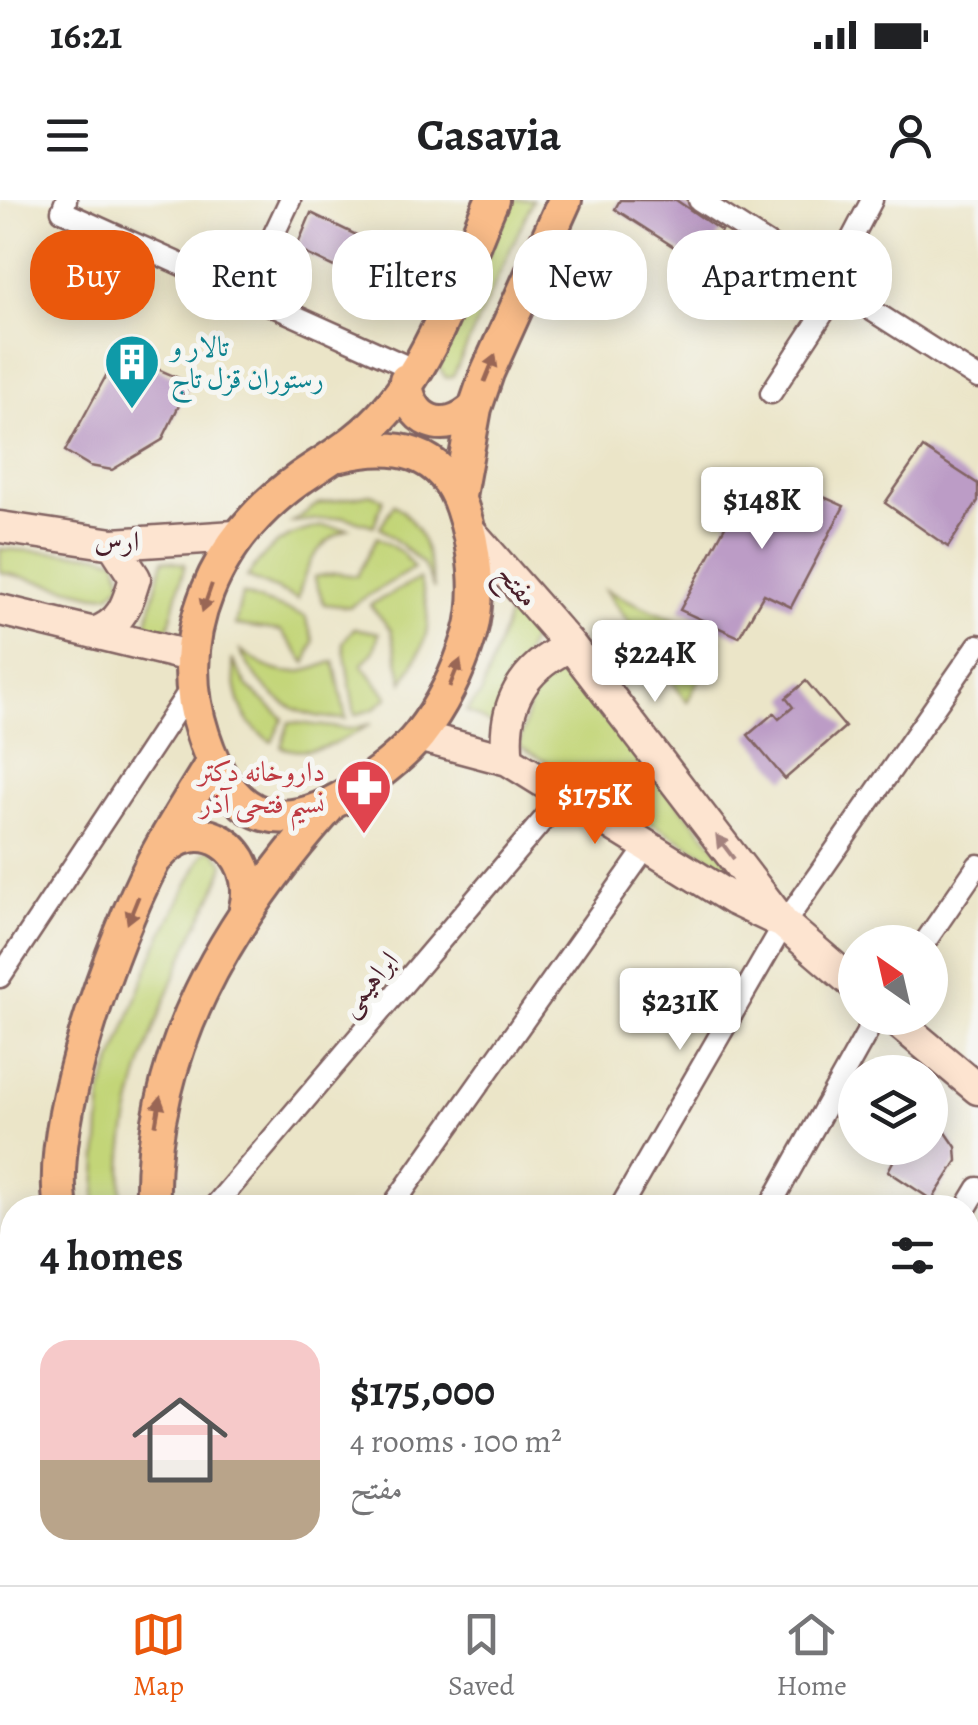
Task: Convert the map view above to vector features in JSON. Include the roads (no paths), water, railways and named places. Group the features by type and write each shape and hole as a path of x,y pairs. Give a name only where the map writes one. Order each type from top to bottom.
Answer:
{"main road":[{"path":"341,455 376,447 402,448 428,458 447,476 459,496 470,531 476,583 471,631 451,686 418,736 383,770 327,809 305,817 259,812 239,800 212,763 191,670 207,592 234,536 300,479 341,455 390,408 410,375 492,200"},
{"path":"459,496 475,408 565,200"},
{"path":"410,375 407,398 415,412 429,422 446,425 462,420 475,408"},
{"name":"ارس","path":"0,527 114,544 234,536"},
{"name":"مفتح","path":"470,531 571,646 784,924 838,970"},
{"path":"94,633 110,627 123,615 135,578 114,544"},
{"path":"0,610 94,633 191,670"},
{"path":"508,760 505,740 512,700 536,666 571,646"},
{"name":"مفتح","path":"418,736 508,760 734,900 784,924"},
{"path":"62,1195 62,1139 74,1076 92,1016 152,864 212,763"},
{"path":"153,1195 152,1148 160,1097 187,1021 246,908 327,809"},
{"path":"152,864 164,848 182,838 201,836 221,841 237,853 247,870 250,889 246,908"},
{"path":"913,1035 978,1089"}],"street":[{"path":"66,200 62,211 175,262"},
{"path":"276,230 290,200"},
{"path":"699,200 747,230"},
{"path":"859,230 872,200"},
{"path":"299,320 410,375"},
{"path":"771,393 814,320"},
{"path":"888,320 978,378"},
{"path":"628,1195 784,924 978,645"},
{"path":"0,976 191,670"},
{"name":"ابراهیمی","path":"224,1195 566,793"},
{"path":"400,1195 648,845"},
{"path":"937,925 978,864"},
{"path":"776,1195 866,1035"}],"place":[{"name":"تالار و رستوران قزل تاج","path":"132,411"},
{"name":"داروخانه دکتر نسیم فتحی آذر","path":"364,836"}]}
